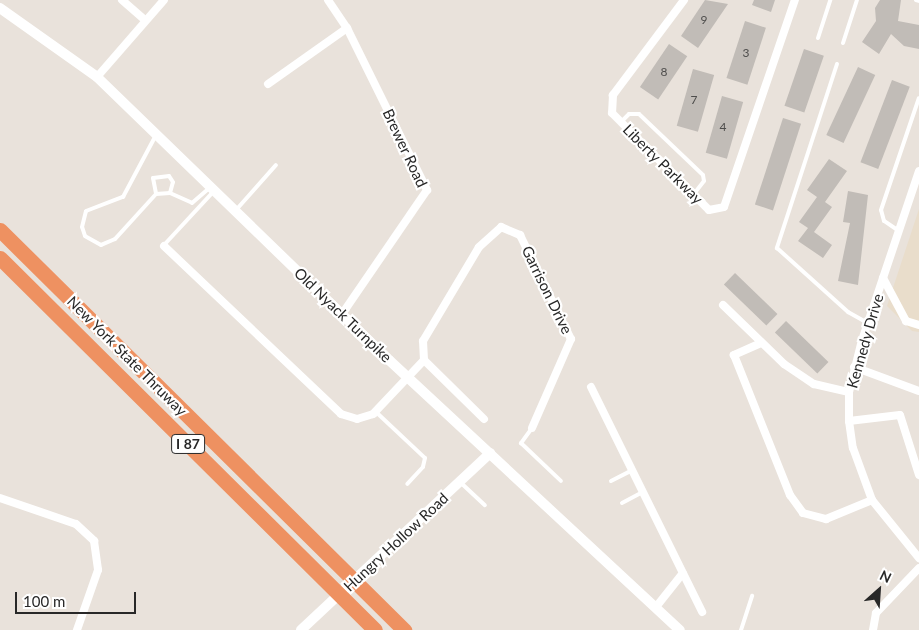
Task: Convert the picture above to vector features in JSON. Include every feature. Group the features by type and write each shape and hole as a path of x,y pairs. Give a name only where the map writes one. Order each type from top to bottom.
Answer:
{"highway":[{"name":"New York State Thruway","path":"0,230 404,630"},
{"name":"New York State Thruway","path":"0,258 375,630"}],"street":[{"path":"122,0 144,20"},
{"path":"97,77 144,20 164,0"},
{"name":"Brewer Road","path":"328,0 347,28 427,190 342,314"},
{"name":"Liberty Parkway","path":"684,0 613,95 612,113 709,210 724,207 795,0"},
{"name":"Old Nyack Turnpike","path":"0,8 97,77 234,212 680,630"},
{"path":"268,84 347,28"},
{"name":"Kennedy Drive","path":"919,171 868,322 854,367 849,392 849,420 853,448 872,500 919,558"},
{"name":"Garrison Drive","path":"424,360 423,341 480,246 501,226 520,235 572,339 532,428"},
{"path":"164,246 323,401 356,419 376,412 424,360 484,419"},
{"path":"883,278 906,321 919,326"},
{"path":"723,305 762,343 814,384 849,392"},
{"path":"762,343 734,355 790,495 803,513 826,518 872,500"},
{"path":"854,367 919,391"},
{"path":"591,387 702,612"},
{"path":"849,420 900,415 919,475"},
{"name":"Hungry Hollow Road","path":"301,630 377,562 490,453"},
{"path":"0,498 76,524 94,541 98,570 77,630"},
{"path":"873,630 876,613 919,568"},
{"path":"656,607 683,573"}],"lane":[{"path":"818,38 830,0"},
{"path":"843,44 857,0"},
{"path":"837,64 777,248 848,312 868,322"},
{"path":"899,231 884,221 881,210 919,98"},
{"path":"620,122 629,114 639,114 703,175 704,181 694,194"},
{"path":"156,135 123,197 86,212 82,227 85,236 92,242 109,243 156,194 170,193 192,203 211,189"},
{"path":"234,212 276,165"},
{"path":"156,194 151,182 162,174 173,182 170,193"},
{"path":"164,246 211,189"},
{"path":"376,412 425,458 423,467 407,484"},
{"path":"532,428 521,443 561,481"},
{"path":"612,481 633,470"},
{"path":"460,482 485,505"},
{"path":"622,503 643,492"},
{"path":"741,630 752,596"}],"shaded area":[{"path":"919,209 919,332 912,331 887,306"}],"building":[{"path":"705,0 728,4 698,48 681,36"},
{"path":"754,0 775,0 771,12 752,5"},
{"path":"880,0 901,0 898,21 919,25 919,49 904,46 891,34 879,54 862,42 876,21 875,8"},
{"path":"745,21 766,28 747,85 726,78"},
{"path":"669,44 687,56 658,99 640,87"},
{"path":"804,49 824,56 804,113 784,106"},
{"path":"858,67 875,75 844,143 826,135"},
{"path":"693,69 714,75 698,132 677,126"},
{"path":"892,80 910,87 878,169 860,162"},
{"path":"722,96 743,102 727,159 706,153"},
{"path":"783,118 801,124 773,210 755,205"},
{"path":"829,159 847,171 825,202 832,207 814,232 832,245 823,258 798,241 808,228 799,222 817,197 807,190"},
{"path":"848,191 868,195 858,285 838,281 850,223 843,222"},
{"path":"735,273 777,314 766,325 724,285"},
{"path":"786,321 828,362 817,373 775,333"}]}
